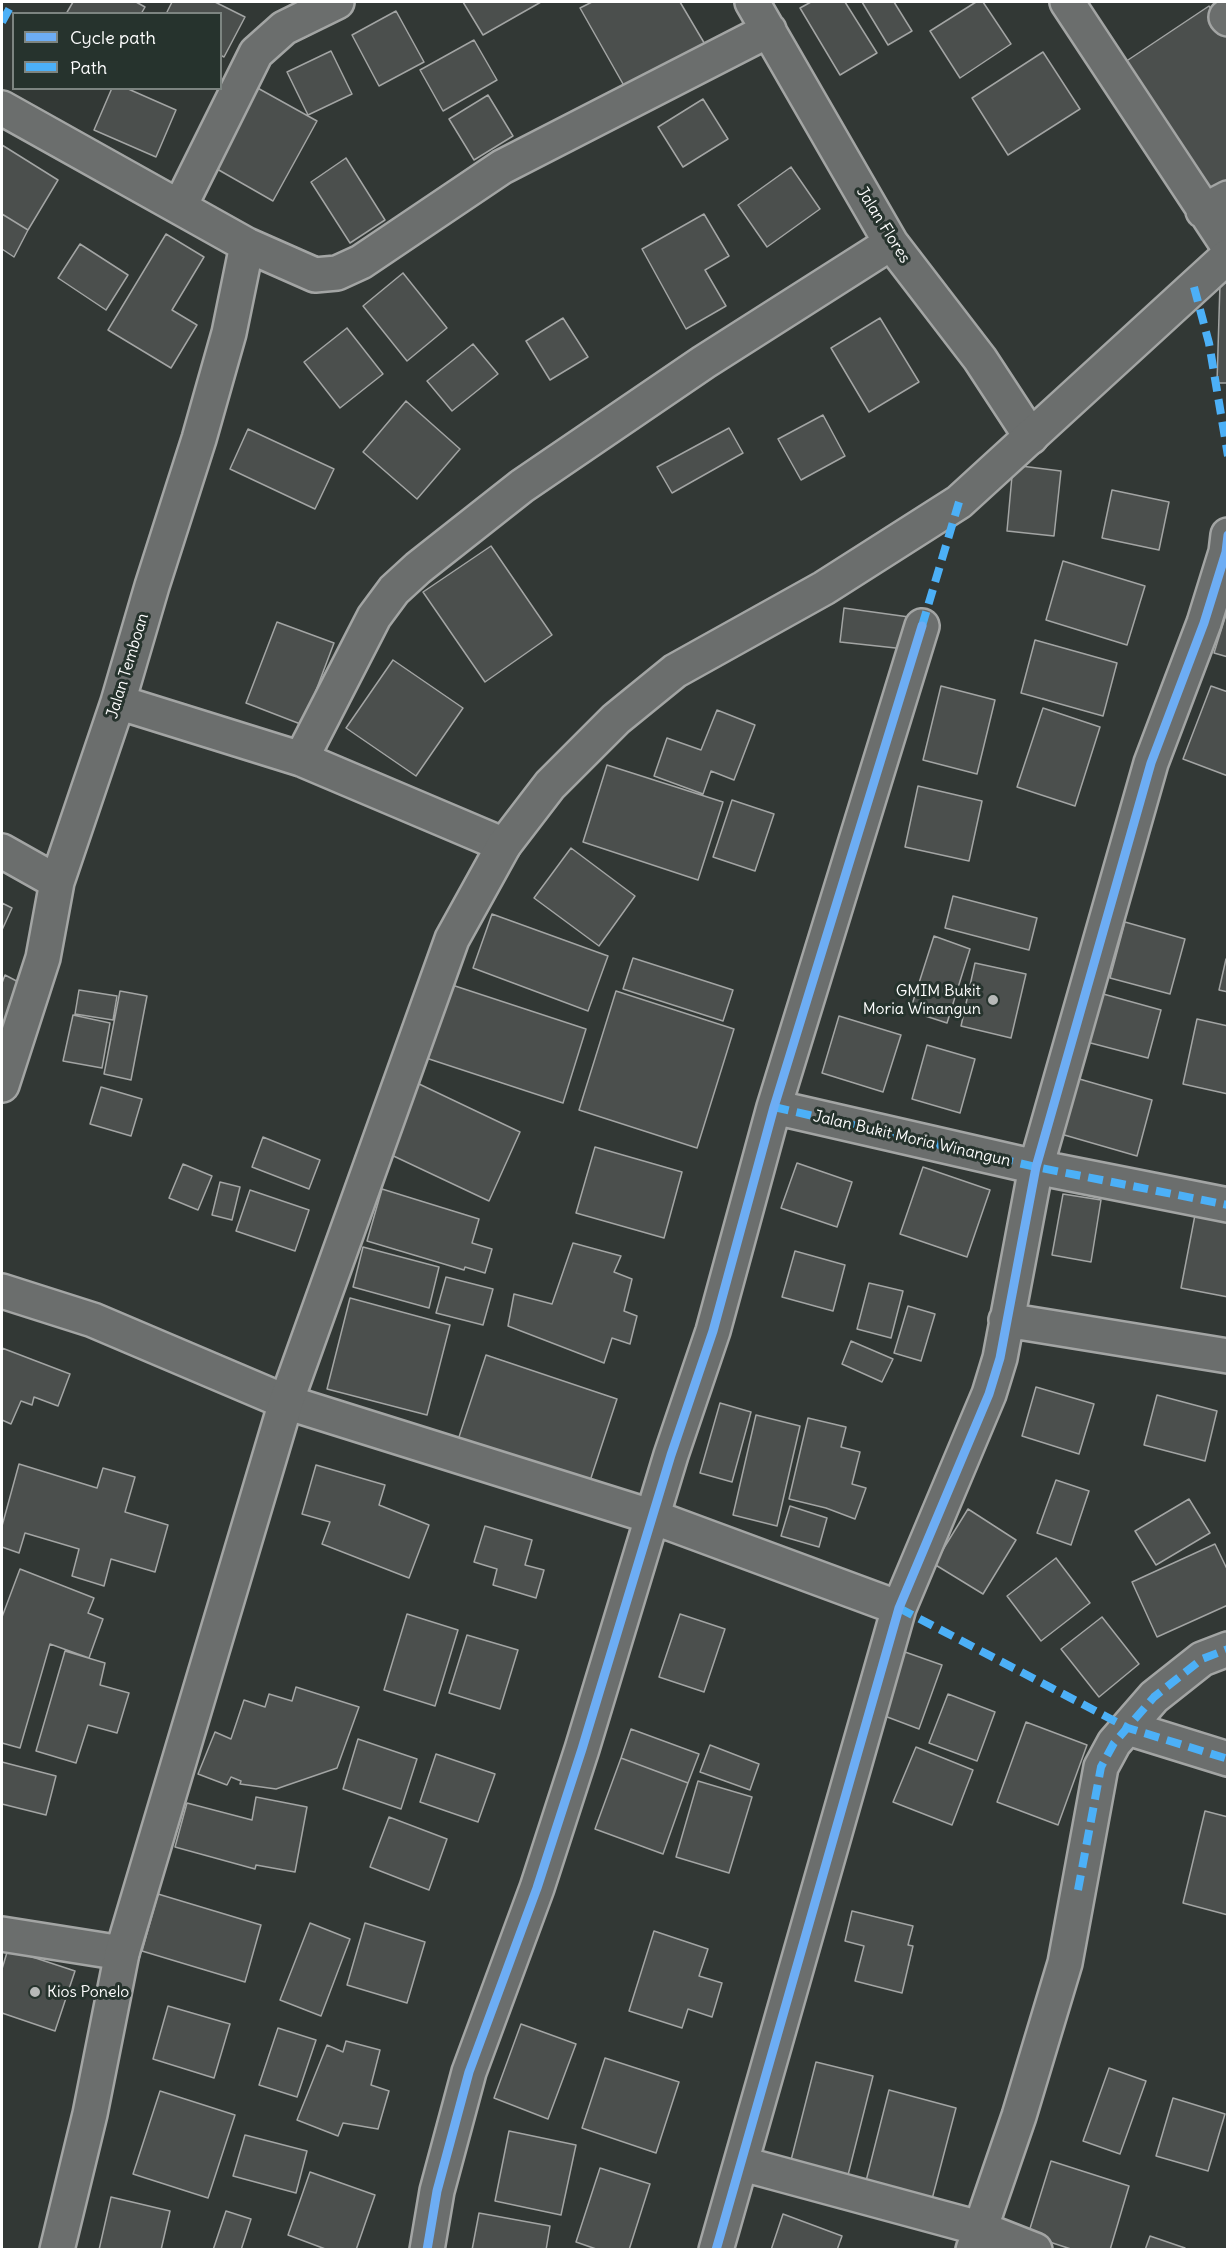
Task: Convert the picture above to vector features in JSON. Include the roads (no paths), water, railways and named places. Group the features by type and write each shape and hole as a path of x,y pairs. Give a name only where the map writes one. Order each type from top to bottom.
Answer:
{"street":[{"path":"180,206 256,53 284,28 337,2"},
{"name":"Jalan Flores","path":"752,2 891,243 980,359 1031,437"},
{"path":"57,2250 90,2114 122,1953 286,1402 452,939 504,845 550,784 616,719 675,671 824,588 958,502 1223,261 1215,205 1067,2"},
{"path":"2,108 247,244 315,275 337,273 361,262 502,167 769,30"},
{"path":"301,759 374,617 394,590 418,568 522,486 704,362 891,243"},
{"name":"Jalan Temboan","path":"2,1085 43,958 57,882 118,702 205,418 229,333 247,244"},
{"path":"716,2250 899,1608 989,1394 1036,1167 1151,763 1204,623 1226,552 1227,535"},
{"path":"427,2250 437,2191 469,2072 537,1888 671,1455 713,1331 774,1107 922,626"},
{"path":"118,702 301,759 504,845"},
{"path":"2,851 57,882"},
{"name":"Jalan Bukit Moria Winangun","path":"774,1107 1036,1167 1227,1205"},
{"path":"2,1291 93,1320 286,1402 653,1517 899,1608"},
{"path":"1006,1320 1227,1356"},
{"path":"976,2239 1019,2116 1065,1963 1101,1767 1114,1743 1154,1697 1202,1659 1227,1649"},
{"path":"1128,1728 1227,1760"},
{"path":"2,1934 122,1953"},
{"path":"742,2164 976,2239 1035,2250"}],"place":[{"name":"GMIM Bukit Moria Winangun","path":"993,1000"},
{"name":"Kios Ponelo","path":"35,1992"}]}
